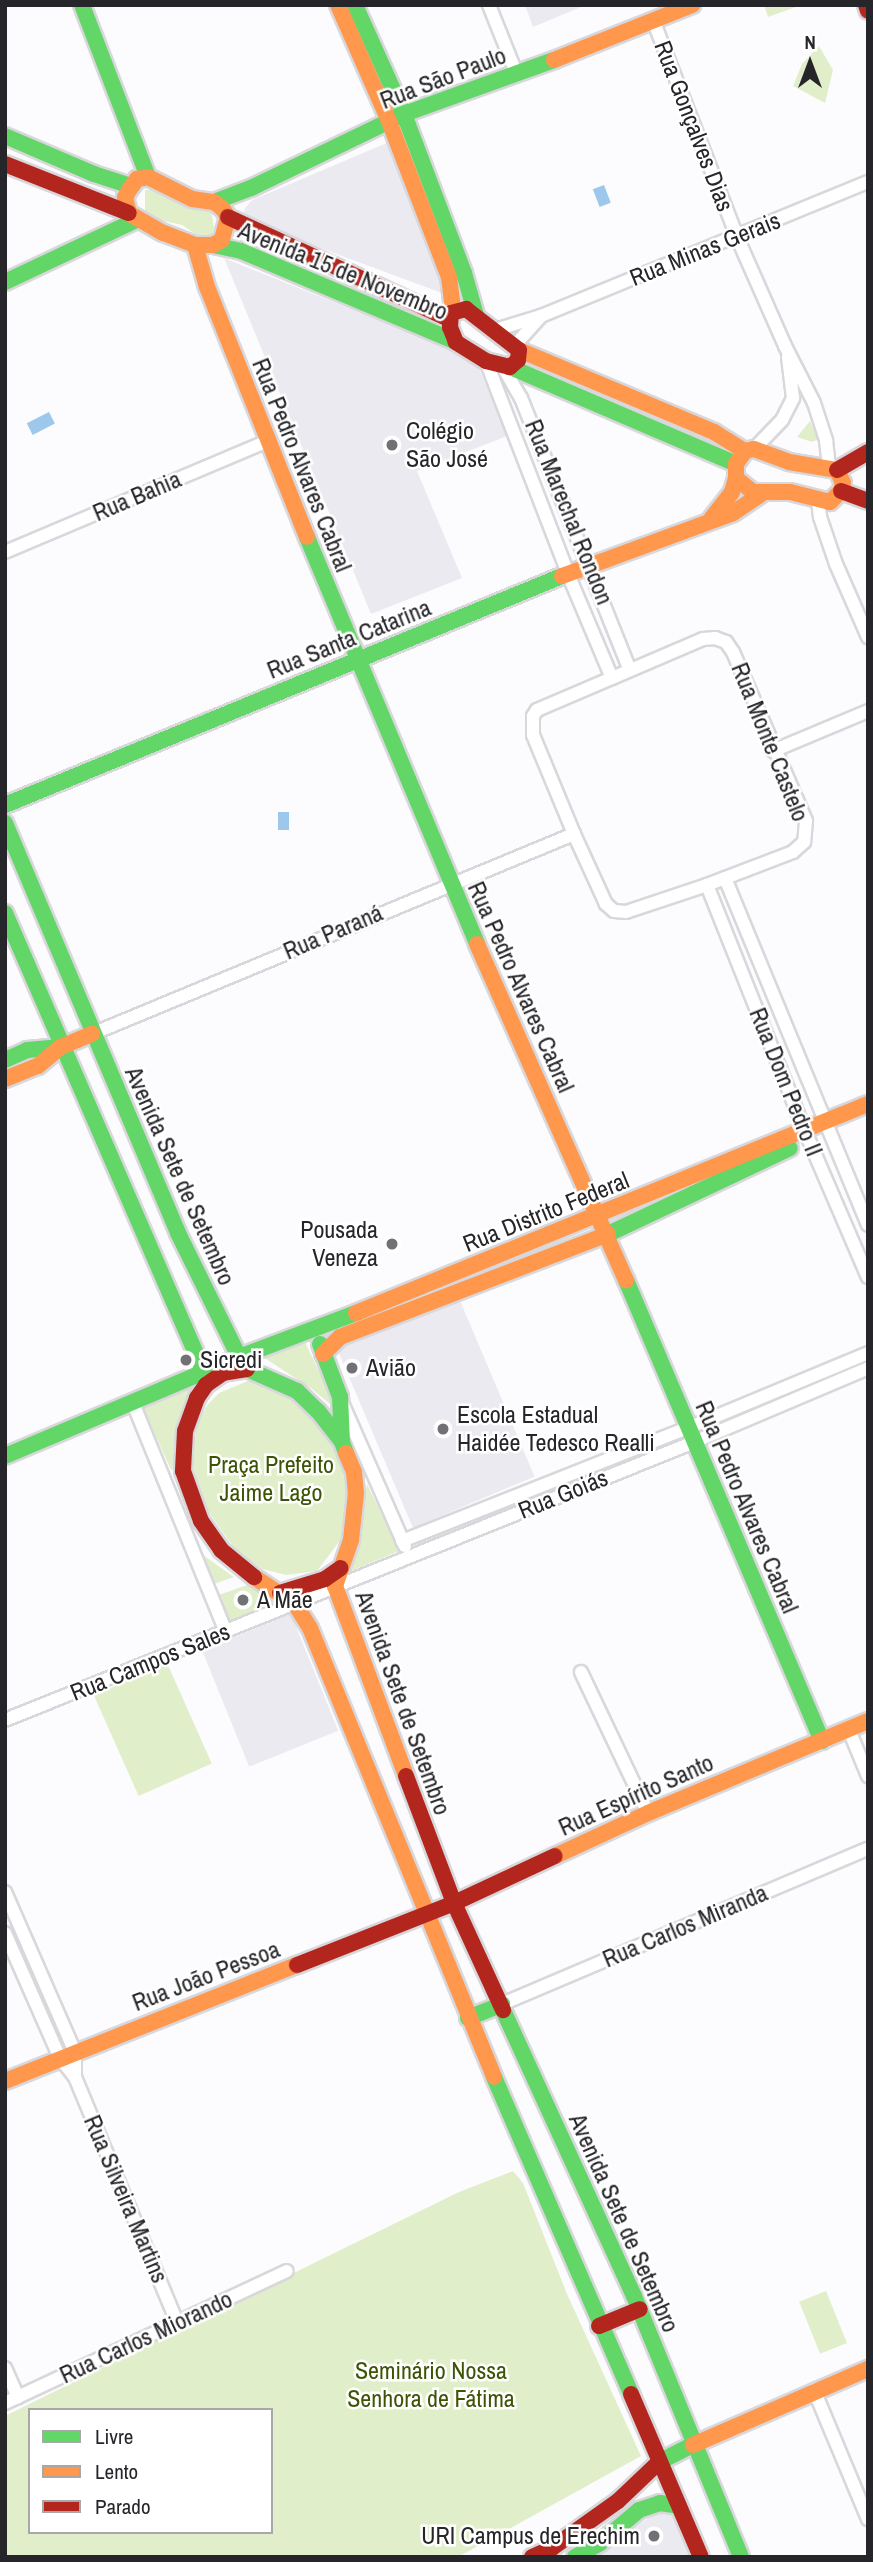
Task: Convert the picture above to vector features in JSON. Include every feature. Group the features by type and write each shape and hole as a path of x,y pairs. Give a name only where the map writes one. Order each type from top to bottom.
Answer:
{"main road":[{"path":"5,282 133,216 125,198 137,179 148,177 82,5"},
{"path":"338,5 396,118 464,273 476,315"},
{"path":"355,5 449,277 451,314"},
{"name":"Rua São Paulo","path":"214,202 251,188 396,118 517,75 692,5"},
{"path":"866,5 868,10"},
{"path":"5,136 94,174 132,186"},
{"path":"34,177 48,175 51,171 45,152"},
{"name":"Avenida 15 de Novembro","path":"5,164 133,216 163,233 195,246 213,245 241,251 456,342"},
{"path":"75,192 71,183 74,176 83,172 94,174"},
{"name":"Avenida 15 de Novembro","path":"148,177 192,199 214,202 228,217 451,314 466,309 517,348 685,419 743,461 747,489 790,492 818,501"},
{"name":"Avenida 15 de Novembro","path":"213,245 222,240 228,217"},
{"name":"Rua Pedro Alvares Cabral","path":"195,246 207,287 356,660 450,883 598,1215 822,1741"},
{"name":"Avenida 15 de Novembro","path":"451,314 451,335 469,353 676,439 743,461 789,461 833,469"},
{"path":"507,367 518,360 517,348"},
{"path":"676,439 685,419"},
{"path":"818,501 830,502 841,491 843,483 833,469 868,452"},
{"path":"711,519 732,492 743,461"},
{"path":"841,491 868,501"},
{"name":"Rua Santa Catarina","path":"5,805 568,574 733,513 764,492"},
{"name":"Avenida Sete de Setembro","path":"5,823 178,1233 243,1363 297,1391 318,1411 345,1450 355,1482 355,1516 351,1540 335,1586 454,1903 640,2309 693,2445 741,2557"},
{"path":"5,913 61,1047 152,1249 205,1379 184,1431 183,1471 201,1521 221,1550 236,1564 295,1604 310,1628 468,2018 701,2557"},
{"path":"5,1079 38,1066 61,1047 92,1034"},
{"path":"5,1059 27,1050 61,1047"},
{"name":"Rua Distrito Federal","path":"827,1127 868,1104"},
{"name":"Rua Distrito Federal","path":"243,1363 598,1215 827,1127 868,1115"},
{"name":"Rua Distrito Federal","path":"328,1348 607,1236 807,1135"},
{"path":"152,1249 178,1233"},
{"path":"315,1331 328,1348 340,1397 345,1450"},
{"path":"5,1456 133,1403 223,1373 243,1363"},
{"path":"280,1593 325,1578 341,1568"},
{"name":"Rua Espírito Santo","path":"425,1914 648,1813 868,1721"},
{"name":"Rua João Pessoa","path":"5,2081 425,1914"},
{"path":"468,2018 502,2004"},
{"path":"599,2326 640,2309"},
{"path":"532,2557 552,2548 618,2501 659,2462 814,2390 868,2369"},
{"path":"575,2557 591,2548 639,2510 660,2503 679,2506"},
{"path":"580,2528 591,2548"}],"street":[{"path":"489,5 517,75"},
{"name":"Rua Gonçalves Dias","path":"653,20 737,237 785,346 814,402 833,469"},
{"name":"Rua Minas Gerais","path":"492,331 541,316 868,182"},
{"name":"Rua Minas Gerais","path":"517,348 541,316"},
{"name":"Rua Gonçalves Dias","path":"743,461 782,420 793,398 785,346"},
{"name":"Rua Marechal Rondon","path":"486,361 568,574 612,678"},
{"name":"Rua Marechal Rondon","path":"507,367 630,670"},
{"name":"Rua Bahia","path":"5,552 268,441"},
{"path":"818,501 820,517 836,564 868,637"},
{"path":"547,520 566,512"},
{"name":"Rua Monte Castelo","path":"715,638 726,642 733,652 773,751 806,821 804,842 793,852 626,912 614,911 606,904 533,735 533,716 537,710 630,670 704,639 715,638"},
{"path":"773,751 866,714"},
{"name":"Rua Paraná","path":"92,1034 450,883 574,834"},
{"name":"Rua Dom Pedro II","path":"725,878 868,1225"},
{"name":"Rua Dom Pedro II","path":"707,885 807,1135 868,1277"},
{"name":"Rua Goiás","path":"335,1586 548,1499 805,1386 868,1353"},
{"name":"Rua Goiás","path":"805,1386 868,1368"},
{"path":"340,1397 410,1555"},
{"path":"133,1403 226,1632"},
{"name":"Rua Goiás","path":"402,1541 542,1485 691,1435"},
{"path":"345,1450 379,1490"},
{"path":"161,1471 190,1490"},
{"path":"542,1485 548,1499"},
{"path":"196,1560 201,1521"},
{"name":"Rua Campos Sales","path":"5,1720 335,1586"},
{"path":"581,1672 648,1813"},
{"path":"849,1730 868,1776"},
{"name":"Rua Carlos Miranda","path":"502,2004 868,1849"},
{"name":"Rua Silveira Martins","path":"5,1892 75,2077 177,2322"},
{"name":"Rua Silveira Martins","path":"5,1933 68,2055"},
{"name":"Rua Carlos Miorando","path":"11,2400 287,2272"},
{"path":"5,2368 11,2400"},
{"path":"814,2390 868,2519"}],"shaded area":[{"path":"525,5 586,5 533,27"},
{"path":"389,142 447,292 442,293 258,225 244,215 245,208 252,200"},
{"name":"Colégio São José","path":"224,258 475,359 507,436 417,471 462,578 371,614"},
{"name":"Escola Estadual Haidée Tedesco Realli","path":"458,1296 535,1476 413,1528 336,1348"},
{"path":"291,1614 338,1731 249,1767 202,1650"},
{"name":"URI Campus de Erechim","path":"658,2511 677,2516 693,2557 594,2557"}],"green space":[{"path":"764,5 795,5 796,7 768,17"},
{"path":"819,46 833,70 825,103 793,86 802,64"},
{"path":"145,190 160,190 188,209 211,210 214,228 209,243 182,225 145,217"},
{"path":"810,421 819,439 812,442 797,437"},
{"name":"Praça Prefeito Jaime Lago","path":"304,1340 338,1411 312,1389 263,1357"},
{"name":"Praça Prefeito Jaime Lago","path":"248,1381 290,1394 326,1430 344,1467 349,1492 342,1538 317,1571 286,1575 262,1569 234,1548 203,1504 191,1457 198,1422 207,1405 219,1393"},
{"name":"Praça Prefeito Jaime Lago","path":"187,1384 192,1391 178,1467 171,1470 141,1403"},
{"name":"Praça Prefeito Jaime Lago","path":"367,1484 399,1551 351,1571 348,1562 357,1547"},
{"name":"Praça Prefeito Jaime Lago","path":"203,1555 234,1577 211,1585"},
{"path":"247,1585 272,1596 277,1607 229,1625 216,1596"},
{"path":"167,1663 212,1763 139,1796 94,1696"},
{"name":"Seminário Nossa Senhora de Fátima","path":"513,2171 523,2183 567,2294 641,2456 458,2557 5,2557 5,2416 459,2192"},
{"path":"826,2291 847,2343 820,2354 799,2302"}],"water":[{"path":"604,185 611,203 600,207 593,189"},
{"path":"49,412 55,424 33,435 27,423"},
{"path":"278,812 289,812 289,830 278,830"}],"traffic: fast":[{"path":"82,5 148,177"},
{"path":"355,5 404,114 464,273 476,315"},
{"path":"214,202 251,188 404,114 554,60"},
{"path":"5,136 94,174 132,186"},
{"path":"5,282 138,219"},
{"path":"213,245 241,251 456,342"},
{"path":"510,367 736,464"},
{"path":"307,537 477,944"},
{"path":"5,805 562,576"},
{"path":"5,823 178,1233 239,1357 247,1369 297,1391 318,1411 342,1442 346,1453"},
{"path":"5,913 204,1372 206,1385"},
{"path":"5,1060 27,1050 61,1047"},
{"path":"608,1234 790,1148"},
{"path":"626,1280 822,1741"},
{"path":"5,1456 239,1357 356,1313"},
{"path":"320,1344 340,1397 342,1442"},
{"path":"468,2018 502,2004"},
{"path":"503,2010 634,2296 741,2557"},
{"path":"494,2077 631,2394"},
{"path":"659,2462 693,2445"},
{"path":"575,2557 600,2543 639,2510 660,2503 679,2506"}],"traffic: slow":[{"path":"338,5 389,121 449,277 453,310"},
{"path":"554,60 692,5"},
{"path":"148,177 192,199 214,202 223,209 228,217 222,240 213,245 195,245 163,233 129,213 125,198 129,190 137,179 148,177"},
{"path":"195,245 207,287 307,537"},
{"path":"519,350 714,432 745,451"},
{"path":"754,449 789,462 837,470 843,483 841,491 830,502 790,492 753,492 736,478 736,464 745,451 754,449"},
{"path":"711,519 732,492 736,478"},
{"path":"562,576 733,513 764,492"},
{"path":"477,944 626,1280"},
{"path":"5,1079 38,1066 61,1047 92,1034"},
{"path":"356,1313 868,1104"},
{"path":"323,1354 340,1337 608,1234"},
{"path":"346,1453 354,1472 356,1493 351,1540 335,1586 406,1776"},
{"path":"254,1577 295,1604 310,1628 494,2077"},
{"path":"555,1856 648,1813 868,1721"},
{"path":"5,2081 297,1965"},
{"path":"693,2445 868,2369"}],"traffic: jam":[{"path":"866,5 868,11"},
{"path":"5,164 129,213"},
{"path":"228,217 449,319"},
{"path":"466,309 519,350 518,360 510,367 486,361 456,342 450,327 451,313 466,309"},
{"path":"837,470 868,452"},
{"path":"841,491 868,501"},
{"path":"247,1369 223,1373 206,1385 197,1398 185,1431 183,1471 201,1521 221,1550 254,1577"},
{"path":"280,1593 325,1579 341,1568"},
{"path":"406,1776 454,1903 503,2010"},
{"path":"297,1965 454,1903 555,1856"},
{"path":"599,2326 640,2309"},
{"path":"631,2394 701,2557"},
{"path":"532,2557 552,2548 618,2501 659,2462"}],"place":[{"name":"Colégio São José","path":"392,445"},
{"name":"Pousada Veneza","path":"392,1244"},
{"name":"Sicredi","path":"186,1360"},
{"name":"Avião","path":"352,1368"},
{"name":"Escola Estadual Haidée Tedesco Realli","path":"443,1429"},
{"name":"A Mãe","path":"243,1600"},
{"name":"URI Campus de Erechim","path":"654,2536"}]}
